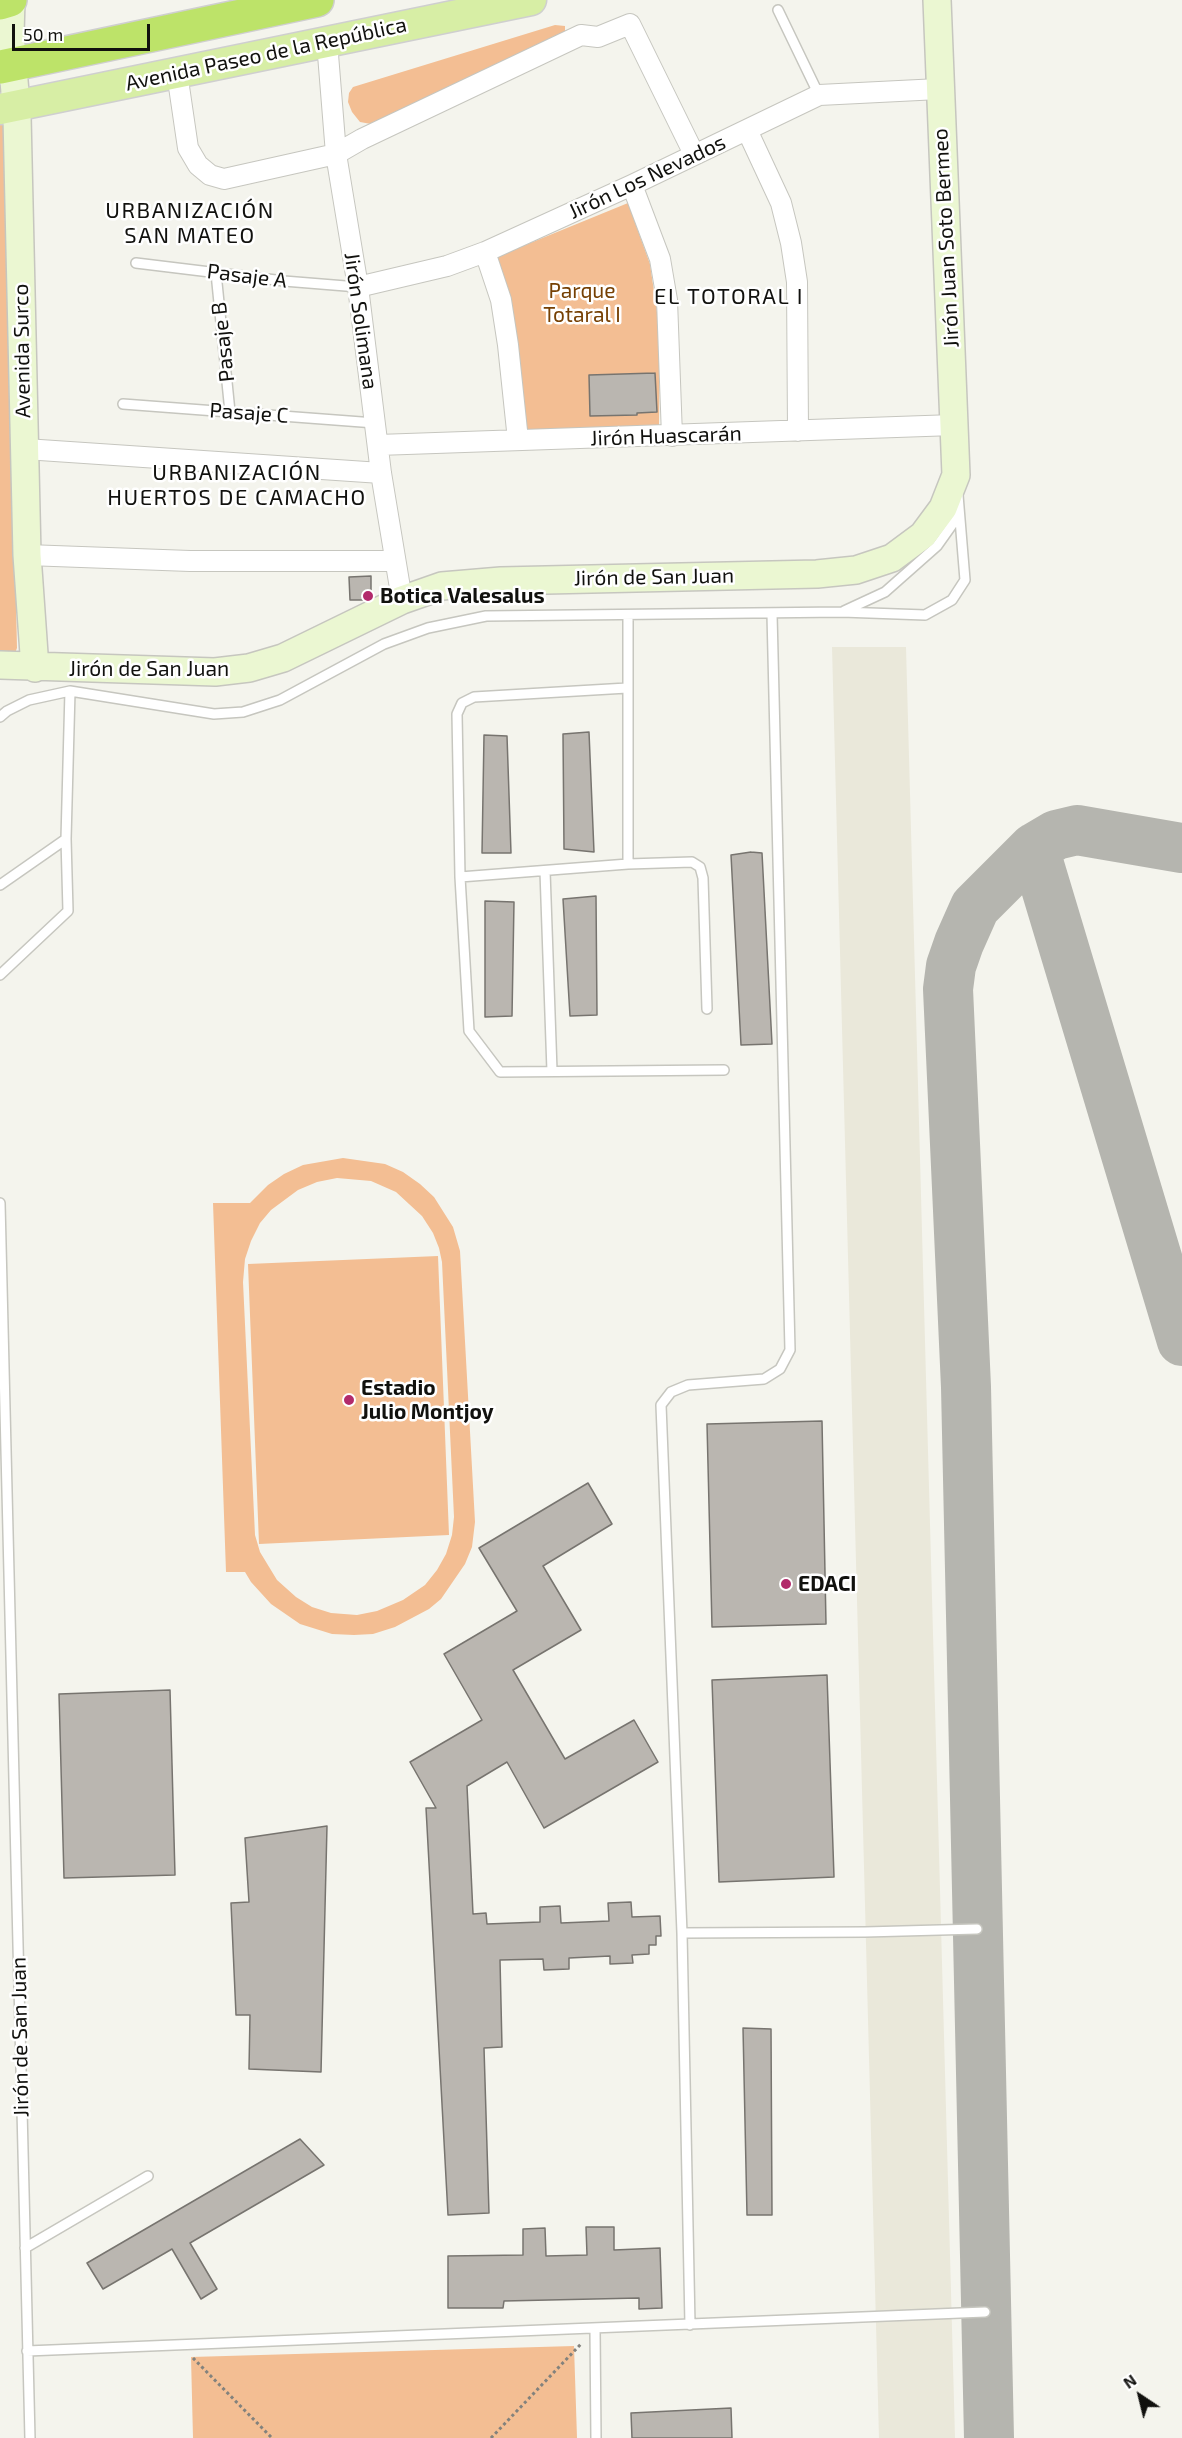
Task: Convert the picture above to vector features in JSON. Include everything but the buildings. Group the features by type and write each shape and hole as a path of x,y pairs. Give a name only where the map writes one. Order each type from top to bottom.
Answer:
{"highway":[{"path":"0,3 11,0"},
{"path":"6,45 317,0"}],"main road":[{"name":"Avenida Paseo de la República","path":"8,108 531,0"}],"street":[{"name":"Avenida Surco","path":"11,0 6,45 8,108 25,449 27,555 35,668"},
{"name":"Jirón Juan Soto Bermeo","path":"937,0 956,476"},
{"path":"177,73 188,148 198,165 210,175 224,179 336,154 362,139 582,35 598,37 630,24 694,154"},
{"name":"Jirón Solimana","path":"327,42 336,154 358,287 381,473 402,600"},
{"name":"Jirón Los Nevados","path":"358,287 447,267 485,252 632,185 819,95 939,89"},
{"path":"747,130 781,203 791,243 797,282 798,431"},
{"path":"632,185 660,259 667,300 672,436"},
{"path":"485,252 501,300 518,440"},
{"name":"Jirón Huascarán","path":"378,445 954,425"},
{"path":"25,449 381,473"},
{"name":"Jirón de San Juan","path":"0,665 35,668 214,672 249,668 284,658 402,600 442,586 501,581 817,574 856,570 892,558 923,535 943,508 956,476"},
{"path":"27,555 190,561 395,561"}],"lane":[{"path":"778,10 819,95"},
{"name":"Pasaje A","path":"136,263 284,282 358,287"},
{"name":"Pasaje B","path":"216,273 230,412"},
{"name":"Pasaje C","path":"123,404 375,423"},
{"path":"0,717 29,700 70,692 214,714 243,712 280,700 384,644 429,628 486,616 842,612 925,615 952,600 965,580 956,476"},
{"path":"842,612 885,592 937,546 960,515"},
{"path":"690,2325 682,1933 661,1405 671,1392 688,1385 764,1378 780,1369 790,1350 772,614"},
{"path":"628,615 628,864"},
{"path":"627,688 474,697 462,703 457,714 460,877 469,1032 500,1072 724,1070"},
{"path":"0,975 68,911 66,839 70,692"},
{"path":"0,885 66,839"},
{"path":"460,877 628,864 692,862 700,867 703,878 707,1009"},
{"path":"545,871 552,1071"},
{"name":"Jirón de San Juan","path":"0,1203 30,2438"},
{"path":"682,1933 977,1929"},
{"path":"25,2248 148,2176"},
{"path":"27,2352 985,2312"},
{"path":"596,2329 596,2438"}],"path":[{"path":"490,2438 596,2329"},
{"path":"180,2346 272,2438"}],"shaded area":[{"path":"832,647 906,647 955,2438 879,2438"}],"green space":[{"path":"555,25 565,26 565,33 402,112 371,124 360,122 348,102 349,93 353,87"},
{"path":"5,117 17,648 15,653 0,654 0,118"},
{"name":"Parque Totaral I","path":"628,203 650,264 660,333 659,425 526,430 496,257"},
{"path":"343,1158 385,1164 403,1172 434,1197 453,1227 460,1251 475,1522 472,1547 465,1564 441,1599 429,1609 395,1627 373,1634 332,1634 300,1624 271,1604 245,1572 226,1572 213,1203 250,1203 268,1185 303,1165","holes":["337,1178 371,1181 396,1192 422,1216 439,1248 442,1262 454,1517 452,1535 446,1554 425,1585 403,1600 377,1611 357,1615 331,1613 312,1607 296,1597 277,1580 260,1552 255,1535 243,1282 245,1259 251,1241 260,1223 271,1210 298,1190 317,1182"]},
{"name":"Estadio Julio Montjoy","path":"438,1256 449,1535 259,1544 248,1264"},
{"path":"574,2346 577,2438 193,2438 191,2357"}],"taxiway":[{"path":"989,2438 966,1387 948,989 951,966 975,907 1034,848 1056,835 1077,830 1182,848"},
{"path":"1034,848 1182,1341"}],"place":[{"name":"Botica Valesalus","path":"368,596"},
{"name":"Estadio Julio Montjoy","path":"349,1400"},
{"name":"EDACI","path":"786,1584"}],"district":[{"name":"URBANIZACIÓN SAN MATEO","path":"190,224"},
{"name":"EL TOTORAL I","path":"729,297"},
{"name":"URBANIZACIÓN HUERTOS DE CAMACHO","path":"237,486"}]}
